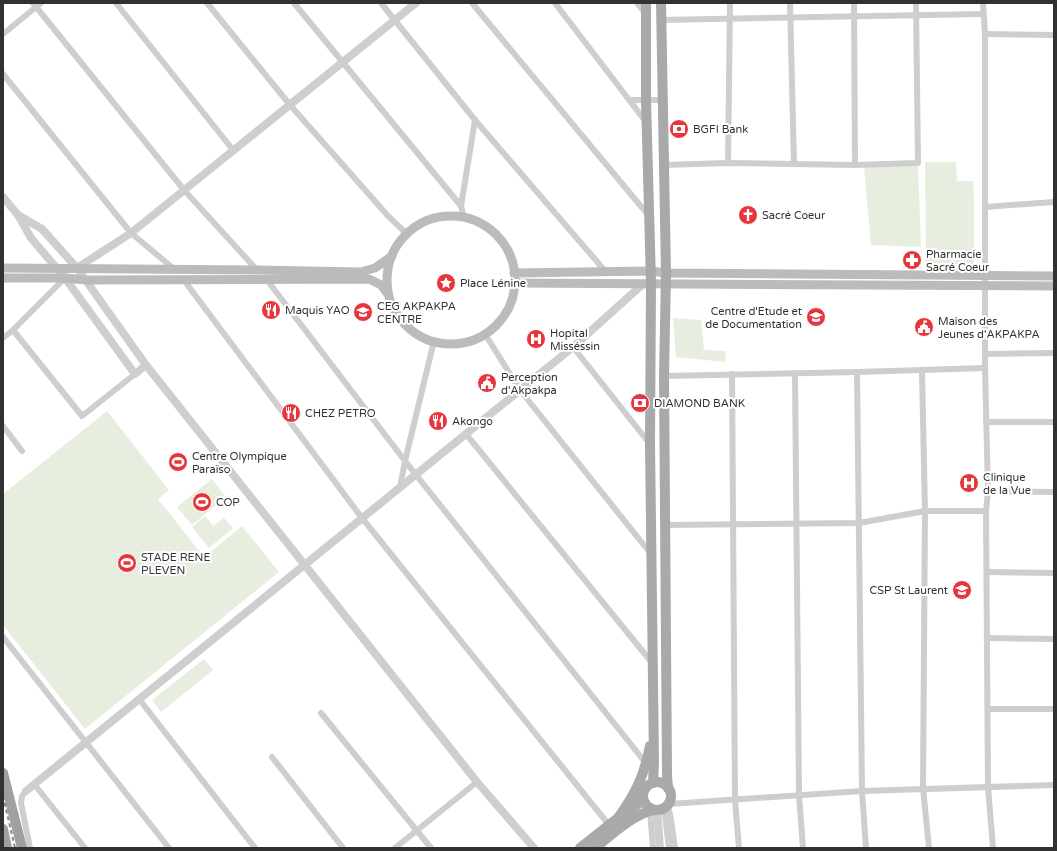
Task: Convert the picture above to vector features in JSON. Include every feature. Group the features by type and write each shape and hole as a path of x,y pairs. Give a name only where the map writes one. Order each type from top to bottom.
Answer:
{"highway":[{"path":"3,772 22,848"},
{"path":"3,829 7,848"}],"main road":[{"path":"646,3 646,100 651,271 648,283 652,554 653,783"},
{"path":"595,848 622,826 660,808 671,796 668,788 667,775 664,376 666,273 661,3"},
{"path":"3,278 65,278 86,280 369,279 381,285 389,296 395,310 406,325 416,333 434,341 460,343 485,334 495,326 506,311 511,300 514,283 514,273 509,253 498,236 482,224 464,217 448,216 433,218 419,224 406,234 397,246 392,256 388,274 387,285 389,296"},
{"path":"3,268 361,272 375,268 392,256"},
{"path":"514,273 651,271 666,273 1054,276"},
{"path":"514,283 1054,286"},
{"path":"618,818 636,790 652,735 653,718"},
{"path":"580,848 637,805 644,797 646,788 653,783 662,783 668,788"},
{"path":"644,797 647,806 660,808"}],"street":[{"path":"116,3 233,150"},
{"path":"207,3 290,105 389,217 406,234"},
{"path":"294,3 461,206 464,217"},
{"path":"381,3 475,120 606,272"},
{"path":"77,268 131,233 416,3"},
{"path":"472,3 650,217"},
{"path":"555,3 647,123"},
{"path":"637,3 646,14"},
{"path":"728,163 730,3"},
{"path":"790,3 794,164"},
{"path":"854,3 855,165"},
{"path":"663,165 728,163 855,165 918,163 916,3"},
{"path":"983,3 986,286 985,368 988,491 986,511 988,787 993,848"},
{"path":"3,34 37,4 184,190 257,270"},
{"path":"661,20 983,14"},
{"path":"984,34 1054,35"},
{"path":"3,74 131,233 174,269"},
{"path":"630,100 662,100"},
{"path":"461,206 475,120"},
{"path":"3,197 18,215 31,238 65,278 135,374"},
{"path":"985,207 1054,202"},
{"path":"18,215 42,229 77,268 146,365 477,782 534,848"},
{"path":"3,338 13,330 65,278"},
{"path":"183,279 362,518 609,825"},
{"path":"267,280 405,461 645,762"},
{"path":"30,848 21,803 22,796 26,791 573,348 648,283"},
{"path":"13,330 82,416 146,365"},
{"path":"485,334 520,390 652,554"},
{"path":"400,487 434,341"},
{"path":"573,348 650,444"},
{"path":"986,354 1054,353"},
{"path":"664,376 985,368"},
{"path":"922,370 925,511 923,788 929,848"},
{"path":"857,372 862,791 866,848"},
{"path":"795,373 798,795 803,848"},
{"path":"732,374 735,800 739,848"},
{"path":"986,422 1054,422"},
{"path":"3,426 22,451"},
{"path":"466,434 653,664"},
{"path":"988,491 1054,492"},
{"path":"665,525 859,523 925,511 986,511"},
{"path":"987,572 1054,573"},
{"path":"3,637 169,848"},
{"path":"987,638 1054,639"},
{"path":"139,699 256,848"},
{"path":"988,709 1054,709"},
{"path":"321,713 431,848"},
{"path":"272,757 343,848"},
{"path":"395,848 477,782"},
{"path":"34,784 85,848"},
{"path":"660,808 735,800 862,791 1054,785"},
{"path":"653,848 660,808"},
{"path":"660,808 660,848"},
{"path":"660,808 670,848"},
{"path":"660,808 671,820 675,848"}],"green space":[{"path":"925,162 956,162 957,181 973,181 974,264 926,263"},
{"path":"918,163 921,247 871,245 864,167"},
{"path":"673,318 701,320 704,350 726,351 725,362 676,357"},
{"path":"107,411 169,490 158,499 204,557 242,526 279,572 85,729 3,625 3,494"},
{"name":"COP","path":"212,479 226,497 192,525 177,507"},
{"path":"205,516 213,526 224,518 233,528 209,548 192,527"},
{"path":"204,659 213,670 161,712 152,700"}],"railway":[{"path":"3,796 15,848"}],"place":[{"name":"BGFI Bank","path":"679,129"},
{"name":"Sacré Coeur","path":"748,215"},
{"name":"Pharmacie Sacré Coeur","path":"912,260"},
{"name":"Place Lénine","path":"446,283"},
{"name":"Maquis YAO","path":"271,310"},
{"name":"CEG AKPAKPA CENTRE","path":"363,312"},
{"name":"Centre d'Etude et de Documentation","path":"816,317"},
{"name":"Maison des Jeunes d'AKPAKPA","path":"924,327"},
{"name":"Hopital Misséssin","path":"536,339"},
{"name":"Perception d'Akpakpa","path":"487,383"},
{"name":"DIAMOND BANK","path":"640,403"},
{"name":"CHEZ PETRO","path":"291,413"},
{"name":"Akongo","path":"438,421"},
{"name":"Centre Olympique Paraïso","path":"178,462"},
{"name":"Clinique de la Vue","path":"969,483"},
{"name":"COP","path":"202,502"},
{"name":"STADE RENE PLEVEN","path":"127,563"},
{"name":"CSP St Laurent","path":"962,590"}]}
